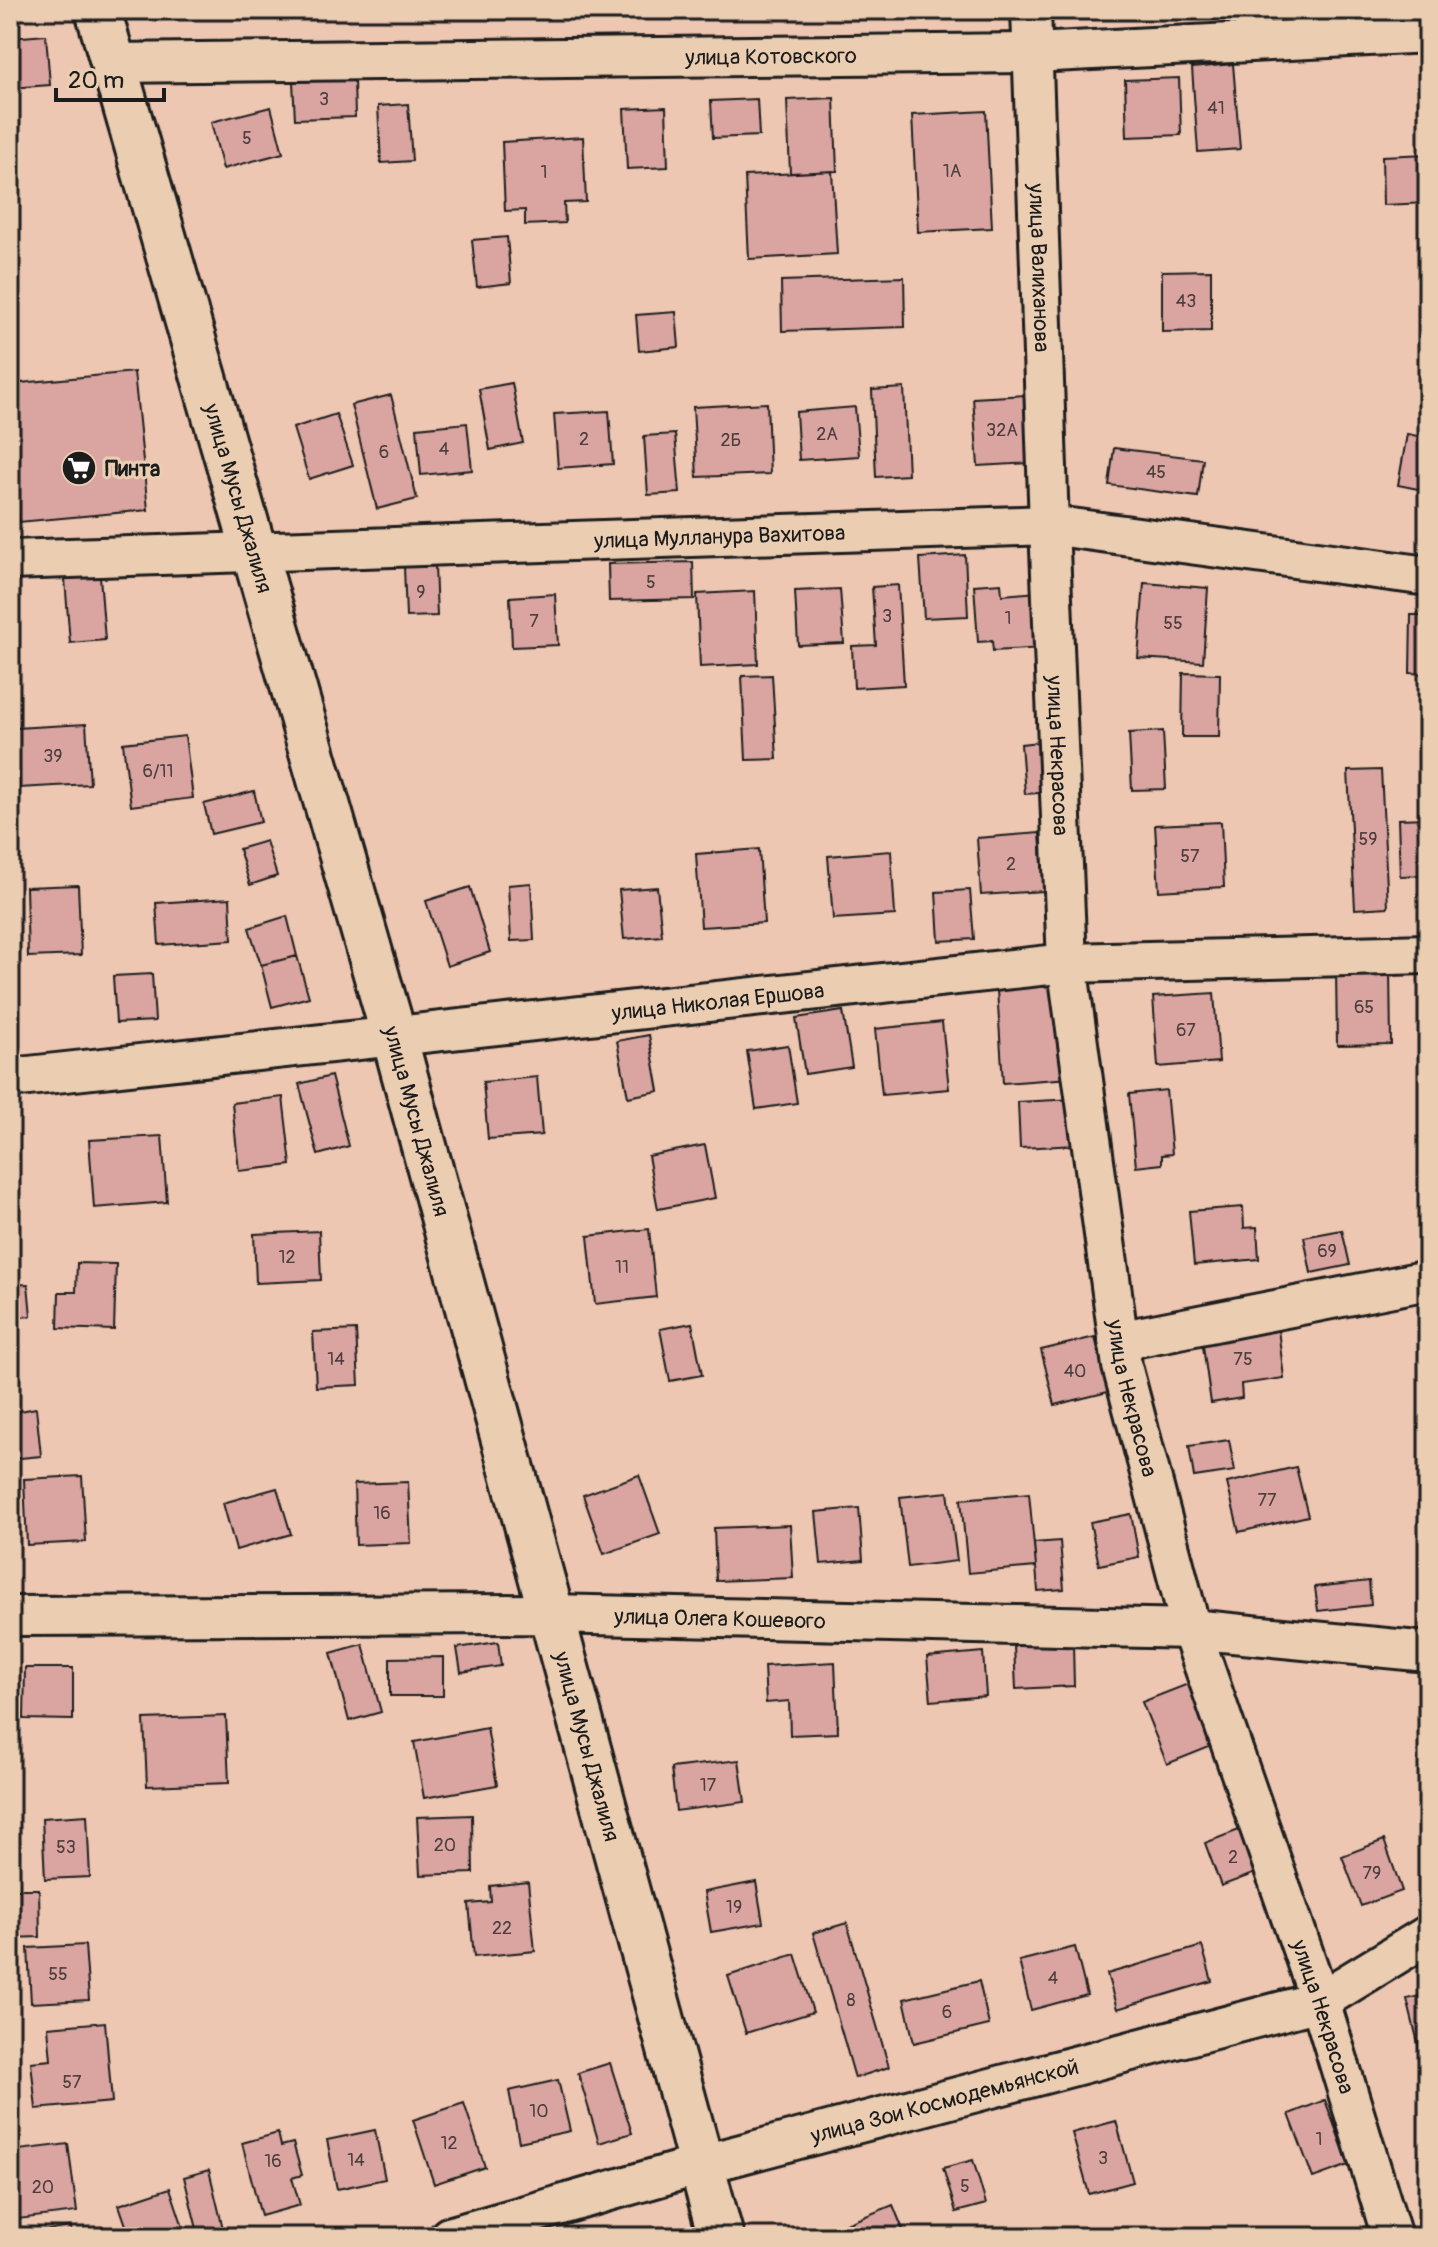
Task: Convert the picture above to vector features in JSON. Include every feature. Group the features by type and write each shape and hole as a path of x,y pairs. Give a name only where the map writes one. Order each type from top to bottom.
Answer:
{"main road":[{"name":"улица Мусы Джалиля","path":"98,10 394,1036 721,2237"}],"street":[{"name":"улица Валиханова","path":"1031,10 1049,525"},
{"name":"улица Котовского","path":"113,63 1033,53 1428,33"},
{"name":"улица Мулланура Вахитова","path":"10,560 1049,525 1428,576"},
{"name":"улица Некрасова","path":"1049,525 1067,963 1122,1366 1191,1629 1320,2001 1392,2237"},
{"name":"улица Николая Ершова","path":"10,1078 1067,963 1428,954"},
{"path":"1118,1341 1428,1280"},
{"name":"улица Олега Кошевого","path":"10,1616 550,1614 1191,1629 1428,1652"},
{"name":"улица Зои Космодемьянской","path":"449,2237 700,2165 1320,2001 1428,1935"}],"building":[{"path":"46,35 50,85 10,88 10,38"},
{"path":"1233,64 1240,149 1198,152 1192,68"},
{"path":"1179,78 1181,135 1127,137 1125,80"},
{"path":"354,79 355,117 295,119 293,82"},
{"path":"834,98 837,171 790,173 787,100"},
{"path":"757,99 759,136 713,138 711,101"},
{"path":"1423,101 1428,101 1428,142 1424,142"},
{"path":"408,104 412,161 381,163 378,106"},
{"path":"271,107 283,153 223,169 211,122"},
{"path":"666,107 668,167 627,169 624,109"},
{"path":"986,111 992,228 918,232 912,115"},
{"path":"583,137 586,202 564,203 565,223 525,225 525,210 505,211 502,142"},
{"path":"1428,154 1428,203 1383,205 1382,156"},
{"path":"832,171 837,254 749,259 745,176"},
{"path":"507,237 511,283 477,287 472,240"},
{"path":"1211,270 1211,331 1162,332 1162,271"},
{"path":"904,277 905,327 782,331 781,281"},
{"path":"676,312 679,347 639,351 636,315"},
{"name":"Пинта","path":"134,372 148,510 19,522 10,427 10,384"},
{"path":"512,383 523,443 490,450 479,389"},
{"path":"904,388 908,475 876,477 872,390"},
{"path":"391,395 417,499 377,509 351,405"},
{"path":"1027,395 1031,463 978,466 973,398"},
{"path":"767,403 770,474 697,477 693,407"},
{"path":"855,407 859,456 799,460 796,412"},
{"path":"609,411 613,464 558,468 554,414"},
{"path":"336,414 353,465 309,479 293,428"},
{"path":"467,423 472,470 421,475 417,428"},
{"path":"675,434 680,493 648,495 644,436"},
{"path":"1407,434 1428,438 1428,491 1398,485"},
{"path":"1114,448 1203,459 1198,497 1109,485"},
{"path":"965,555 968,616 924,618 920,558"},
{"path":"693,562 694,599 609,601 608,564"},
{"path":"435,566 437,616 406,617 404,567"},
{"path":"100,576 105,640 70,643 65,579"},
{"path":"1001,583 1002,595 1039,592 1043,648 993,651 992,641 978,642 974,585"},
{"path":"1144,583 1208,588 1203,662 1138,658"},
{"path":"898,585 904,685 854,688 852,646 876,645 872,587"},
{"path":"840,589 844,643 798,645 795,591"},
{"path":"755,591 758,664 700,667 697,594"},
{"path":"555,594 558,645 512,647 510,597"},
{"path":"1411,615 1428,615 1428,674 1410,673"},
{"path":"1183,673 1220,674 1219,737 1182,737"},
{"path":"772,675 777,759 746,760 742,676"},
{"path":"86,724 90,784 19,788 15,728"},
{"path":"1163,731 1166,789 1132,790 1129,733"},
{"path":"185,736 193,798 131,806 123,743"},
{"path":"1047,741 1052,792 1025,794 1021,744"},
{"path":"1381,770 1388,907 1355,909 1348,771"},
{"path":"254,791 261,822 211,834 204,804"},
{"path":"1428,818 1428,875 1400,876 1398,819"},
{"path":"1221,822 1224,887 1159,891 1155,825"},
{"path":"1040,833 1044,891 981,895 977,838"},
{"path":"266,841 277,876 250,885 239,849"},
{"path":"759,849 764,923 701,927 696,854"},
{"path":"891,851 895,915 833,919 828,856"},
{"path":"531,883 534,940 511,941 508,885"},
{"path":"78,885 81,955 28,957 26,887"},
{"path":"470,887 490,952 447,966 426,901"},
{"path":"657,887 662,936 624,939 619,890"},
{"path":"970,890 974,939 939,941 936,892"},
{"path":"230,898 232,940 159,945 156,903"},
{"path":"287,916 297,956 261,965 249,928"},
{"path":"297,956 309,997 272,1007 261,965"},
{"path":"1336,969 1390,969 1391,1044 1337,1045"},
{"path":"152,974 155,1021 116,1023 113,976"},
{"path":"1064,985 1070,1078 1003,1083 997,990"},
{"path":"1214,993 1219,1062 1158,1067 1153,997"},
{"path":"843,1011 852,1067 805,1074 796,1018"},
{"path":"942,1022 949,1089 882,1095 875,1029"},
{"path":"649,1035 659,1091 628,1097 617,1041"},
{"path":"788,1045 797,1103 756,1109 747,1051"},
{"path":"331,1076 349,1146 318,1155 299,1084"},
{"path":"537,1077 542,1135 488,1139 483,1082"},
{"path":"1166,1090 1172,1154 1162,1155 1162,1164 1136,1167 1129,1094"},
{"path":"283,1097 291,1165 239,1171 232,1103"},
{"path":"1075,1099 1077,1145 1020,1148 1018,1102"},
{"path":"162,1136 167,1202 94,1208 89,1140"},
{"path":"705,1145 715,1198 658,1209 648,1156"},
{"path":"1243,1207 1244,1228 1257,1227 1259,1259 1194,1265 1189,1211"},
{"path":"649,1229 656,1297 595,1304 588,1236"},
{"path":"1342,1230 1350,1265 1311,1273 1304,1237"},
{"path":"319,1231 321,1280 256,1283 254,1234"},
{"path":"77,1263 116,1264 114,1330 58,1328 59,1292 76,1292"},
{"path":"28,1284 31,1316 10,1318 10,1285"},
{"path":"692,1323 702,1375 670,1381 660,1329"},
{"path":"1278,1329 1284,1378 1241,1384 1242,1398 1211,1403 1202,1339"},
{"path":"356,1330 359,1385 316,1387 313,1332"},
{"path":"1095,1337 1108,1392 1055,1405 1041,1350"},
{"path":"36,1408 41,1456 10,1459 10,1413"},
{"path":"1229,1440 1235,1471 1194,1477 1189,1446"},
{"path":"1296,1467 1308,1516 1239,1532 1227,1483"},
{"path":"639,1475 660,1534 604,1554 583,1495"},
{"path":"82,1476 86,1542 27,1545 24,1479"},
{"path":"408,1482 411,1543 356,1545 354,1484"},
{"path":"277,1488 291,1534 236,1550 223,1503"},
{"path":"948,1492 957,1561 908,1567 900,1497"},
{"path":"1029,1493 1036,1567 968,1573 961,1499"},
{"path":"859,1508 863,1560 821,1564 816,1512"},
{"path":"1131,1514 1139,1557 1099,1565 1090,1522"},
{"path":"790,1525 793,1578 716,1581 714,1528"},
{"path":"1060,1541 1064,1589 1038,1591 1034,1543"},
{"path":"1369,1581 1371,1605 1318,1611 1315,1587"},
{"path":"498,1642 501,1666 461,1672 457,1648"},
{"path":"363,1644 381,1712 349,1721 331,1653"},
{"path":"1073,1644 1074,1686 1016,1689 1014,1646"},
{"path":"983,1652 986,1696 931,1701 927,1657"},
{"path":"443,1657 443,1696 390,1696 390,1658"},
{"path":"835,1662 838,1733 790,1735 789,1701 766,1703 764,1666"},
{"path":"25,1668 73,1668 73,1720 24,1719"},
{"path":"1188,1684 1212,1746 1167,1764 1142,1702"},
{"path":"226,1716 229,1783 147,1786 144,1719"},
{"path":"487,1728 497,1785 424,1798 414,1742"},
{"path":"739,1760 745,1802 676,1811 671,1768"},
{"path":"87,1815 90,1877 45,1879 42,1818"},
{"path":"472,1815 473,1873 420,1875 417,1817"},
{"path":"1244,1828 1261,1871 1221,1886 1205,1843"},
{"path":"1384,1840 1402,1891 1361,1906 1342,1856"},
{"path":"528,1882 535,1951 474,1957 469,1904 491,1902 490,1886"},
{"path":"756,1882 763,1923 711,1932 704,1892"},
{"path":"10,1889 39,1889 40,1937 10,1938"},
{"path":"847,1923 889,2067 855,2078 813,1933"},
{"path":"85,1945 89,2000 31,2003 28,1948"},
{"path":"1202,1946 1212,1981 1117,2009 1107,1974"},
{"path":"1075,1947 1087,1995 1031,2010 1019,1961"},
{"path":"795,1954 813,2012 746,2033 728,1976"},
{"path":"979,1981 989,2025 914,2043 904,1999"},
{"path":"1428,1994 1428,2054 1421,2055 1407,1999"},
{"path":"105,2022 112,2102 36,2109 31,2062 51,2060 48,2027"},
{"path":"610,2063 632,2133 599,2143 578,2073"},
{"path":"558,2080 570,2131 519,2142 509,2091"},
{"path":"1325,2100 1349,2165 1313,2178 1289,2114"},
{"path":"464,2103 485,2167 434,2184 413,2120"},
{"path":"1116,2121 1133,2182 1089,2194 1072,2133"},
{"path":"375,2130 385,2179 337,2189 327,2140"},
{"path":"278,2133 281,2146 293,2143 302,2175 292,2178 300,2205 261,2216 242,2143"},
{"path":"68,2144 77,2212 18,2219 10,2151"},
{"path":"973,2160 986,2204 956,2212 943,2168"},
{"path":"209,2170 225,2237 199,2237 184,2177"},
{"path":"170,2188 186,2236 130,2237 119,2205"},
{"path":"893,2205 906,2237 840,2237 836,2228"},
{"path":"1373,2224 1377,2237 1337,2236"},
{"path":"71,2227 72,2237 29,2237 28,2233"}],"place":[{"name":"Пинта","path":"79,468"}]}
